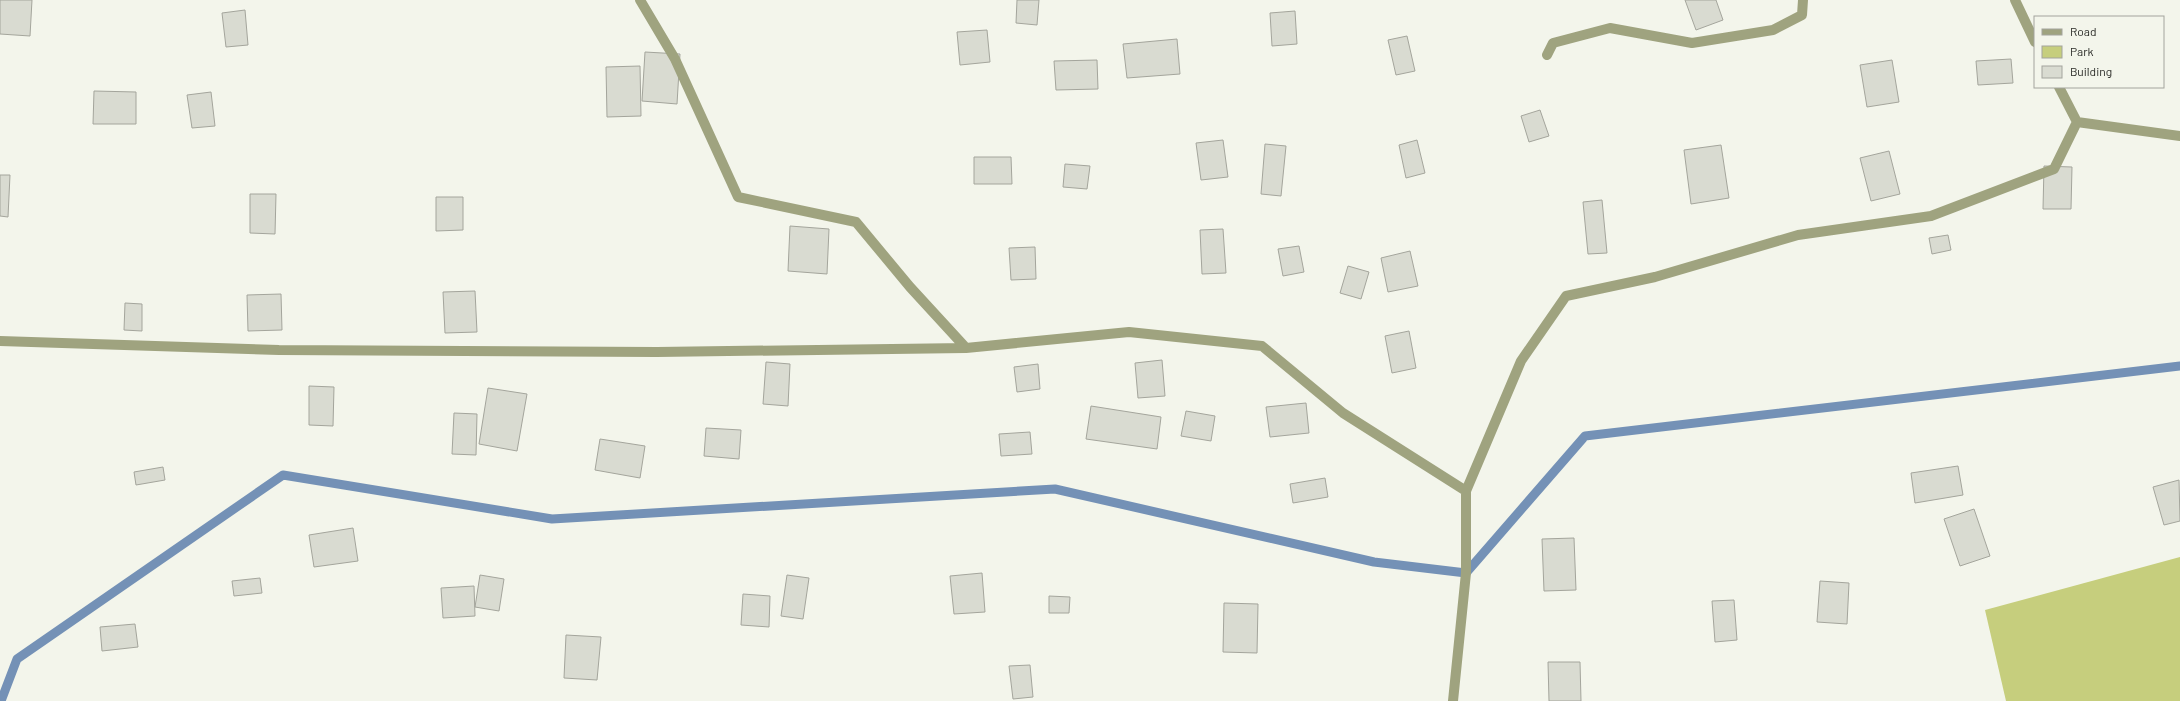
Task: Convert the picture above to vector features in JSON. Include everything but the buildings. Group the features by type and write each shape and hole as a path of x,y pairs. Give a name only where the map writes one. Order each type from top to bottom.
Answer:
{"street":[{"path":"640,0 675,59 738,196 856,222 910,287 966,348"},
{"path":"1548,55 1553,43 1610,28 1692,43 1746,36 1773,30 1802,15 1803,0"},
{"path":"2016,0 2034,40"},
{"path":"2060,88 2077,122"},
{"path":"2077,122 2180,136"},
{"path":"1453,701 1466,573 1466,492 1521,361 1566,296 1655,277 1798,235 1931,216 2054,169 2077,122"},
{"path":"0,342 279,350 657,352 966,348 1129,332 1262,346 1343,413 1466,492"}],"green space":[{"path":"2180,557 2180,701 2006,701 1985,610"}],"waterway":[{"path":"1,701 17,659 283,475 552,519 1055,489 1374,562 1466,573 1585,436 2180,366"}]}
